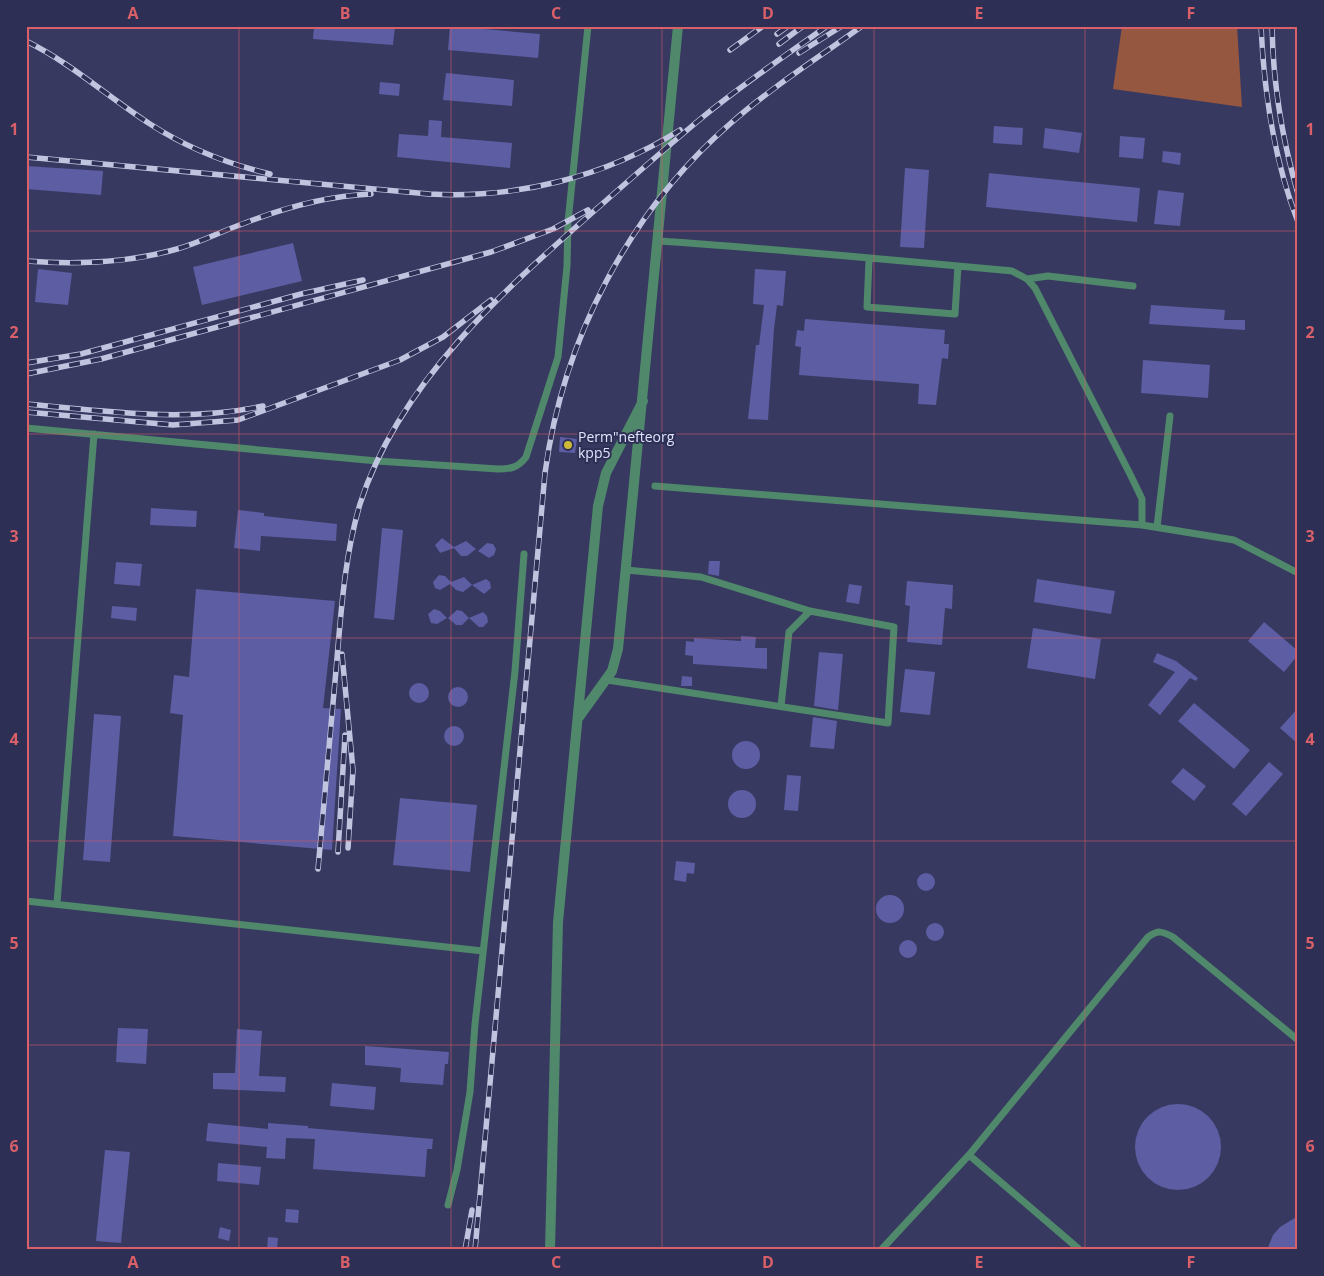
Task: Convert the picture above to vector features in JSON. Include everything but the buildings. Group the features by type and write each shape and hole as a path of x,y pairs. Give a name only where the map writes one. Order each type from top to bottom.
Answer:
{"street":[{"path":"577,722 585,705 612,671 618,649 659,241 678,26"},
{"path":"550,1250 558,922 601,486 611,462 643,401"}],"lane":[{"path":"26,428 377,461 498,469 512,469 522,462 545,402 558,357 567,266 568,222 588,26"},
{"path":"659,241 792,250 869,260 1012,271 1027,279 1035,288 1132,476 1142,499 1142,525"},
{"path":"869,260 867,307 955,314 958,266"},
{"path":"1027,279 1048,276 1133,286"},
{"path":"1157,527 1170,416"},
{"path":"57,903 94,434"},
{"path":"655,486 1157,527 1234,540 1298,573"},
{"path":"448,1205 457,1170 470,1092 483,951 515,671 524,554"},
{"path":"606,680 704,697 781,706 888,723 894,627 810,612 702,578 626,570"},
{"path":"781,706 789,632 810,612"},
{"path":"26,901 483,951"},
{"path":"881,1250 969,1155 1148,937 1157,931 1164,931 1172,937 1298,1040"},
{"path":"969,1155 1080,1250"}],"shaded area":[{"path":"1122,26 1237,26 1242,107 1113,89"}],"railway":[{"path":"730,50 763,26"},
{"path":"777,34 788,26"},
{"path":"779,44 803,26"},
{"path":"318,869 342,607 350,545 360,504 378,460 401,417 428,378 460,340 493,304 529,270 639,171 704,116 749,81 827,26"},
{"path":"799,53 842,26"},
{"path":"475,1250 545,473 554,423 567,375 585,327 606,282 632,238 661,197 694,158 731,123 779,85 862,26"},
{"path":"1261,26 1272,126 1283,175 1298,222"},
{"path":"1272,26 1274,69 1279,111 1287,153 1298,194"},
{"path":"26,41 58,59 134,114 178,141 223,160 270,174"},
{"path":"26,157 429,194 462,195 495,193 559,182 622,161 680,130"},
{"path":"26,261 84,263 159,254 186,246 291,207 339,197 371,194"},
{"path":"26,374 101,359 491,252 553,229 588,210"},
{"path":"26,363 81,354 301,294 363,280"},
{"path":"26,412 173,425 238,420 400,360 443,337 491,300"},
{"path":"26,404 174,415 204,414 263,406"},
{"path":"342,654 353,770 348,848"},
{"path":"338,852 345,735"},
{"path":"465,1250 472,1210"}],"place":[{"name":"Perm\"nefteorg kpp5","path":"568,445"}]}
